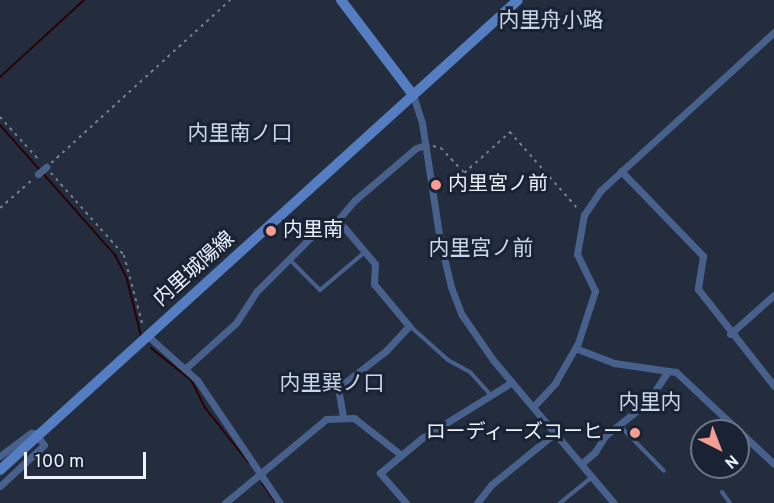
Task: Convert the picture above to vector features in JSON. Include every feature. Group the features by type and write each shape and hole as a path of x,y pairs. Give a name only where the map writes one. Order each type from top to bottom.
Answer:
{"main road":[{"path":"341,0 413,95"},
{"name":"内里城陽線","path":"0,470 42,435 518,0"}],"street":[{"path":"533,407 555,383 575,348 596,291 578,254 584,215 600,191 774,32"},
{"path":"413,95 426,145 450,287 480,343 614,503"},
{"path":"186,368 236,323 257,291 323,225 338,220 355,200 416,148 426,145"},
{"path":"38,174 45,168"},
{"path":"621,171 703,256 698,289 730,334 774,386"},
{"path":"338,220 375,264 374,284 409,326 387,350 338,388 343,416"},
{"path":"730,334 774,295"},
{"path":"149,337 186,368 261,472 280,503"},
{"path":"575,348 614,363 676,372 774,464"},
{"path":"581,464 618,425 648,402 668,371"},
{"path":"405,503 380,473 401,455 512,382"},
{"path":"225,503 326,419 343,416 354,418 401,455"},
{"path":"477,503 490,485 555,432"},
{"path":"0,456 32,433 42,435 45,446 0,486"}],"lane":[{"path":"289,259 320,290 365,252"},
{"path":"409,326 448,360 471,373 491,395"},
{"path":"618,425 664,471"},
{"path":"560,503 592,477"},
{"path":"722,492 730,503"}],"path":[{"path":"45,168 230,0"},
{"path":"0,117 124,255 141,322 149,337"},
{"path":"426,145 441,148 464,174 510,132 584,215"},
{"path":"0,208 38,174"}],"waterway":[{"path":"0,77 84,0"},
{"path":"0,125 115,255 127,279 141,336"},
{"path":"151,348 191,380 206,409 249,463"},
{"path":"262,483 276,503"}],"place":[{"name":"内里宮ノ前","path":"436,185"},
{"name":"内里南","path":"271,231"},
{"name":"ローディーズコーヒー","path":"635,433"}],"district":[{"name":"内里舟小路","path":"551,22"},
{"name":"内里南ノ口","path":"240,135"},
{"name":"内里宮ノ前","path":"481,250"},
{"name":"内里巽ノ口","path":"332,385"},
{"name":"内里内","path":"650,404"}]}
